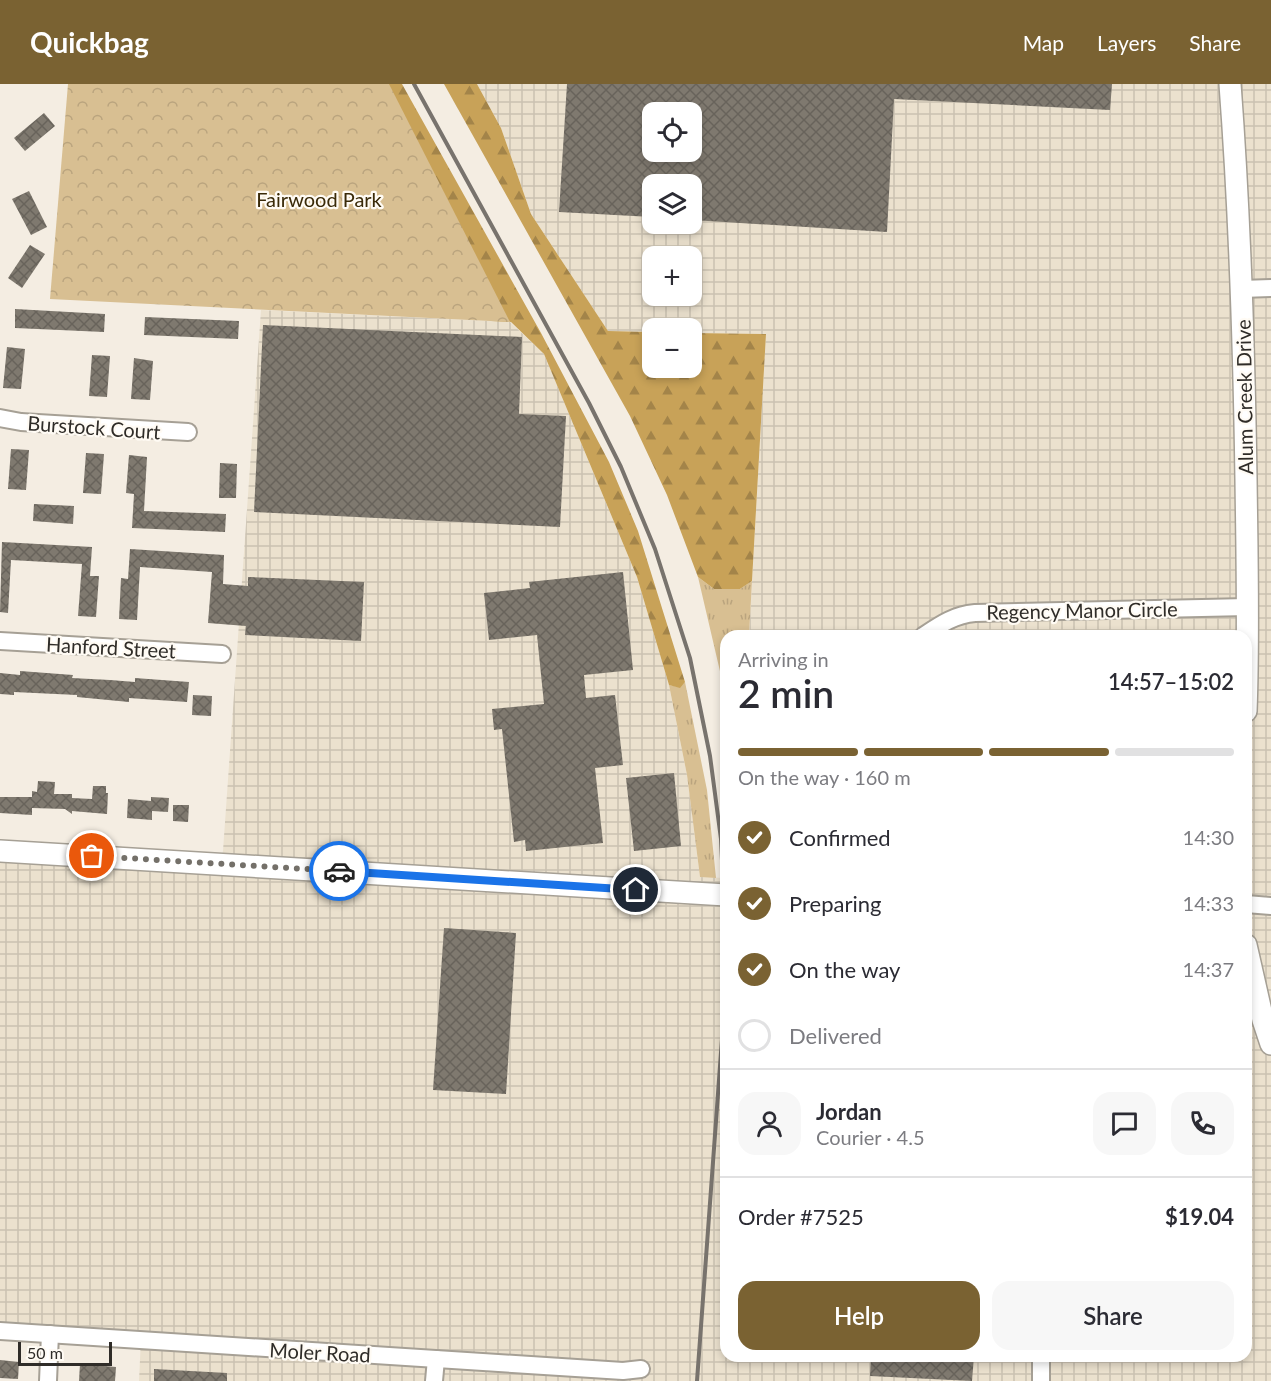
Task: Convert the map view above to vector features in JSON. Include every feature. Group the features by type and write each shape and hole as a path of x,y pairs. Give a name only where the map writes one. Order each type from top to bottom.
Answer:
{"main road":[{"name":"Alum Creek Drive","path":"1230,84 1241,290 1248,630"},
{"path":"0,851 720,895"},
{"path":"1252,971 1271,1044"}],"street":[{"path":"1241,290 1271,288"},
{"name":"Burstock Court","path":"0,418 21,422 188,432"},
{"name":"Regency Manor Circle","path":"932,630 949,619 962,614 975,613 1248,607"},
{"name":"Hanford Street","path":"0,641 222,654"},
{"path":"1252,904 1271,906"},
{"name":"Moler Road","path":"0,1331 623,1371 641,1369"},
{"path":"48,1381 50,1334"},
{"path":"435,1381 436,1359"},
{"path":"1041,1362 1041,1381"}],"shaded area":[{"path":"477,84 1271,84 1271,1381 139,1381 141,1338 0,1330 0,852 222,865 261,310 510,322 544,354 637,577 669,685 687,775 700,877 720,878 720,1362 1252,1362 1252,630 749,630 766,334 702,333 702,318 642,318 642,332 608,331 531,214 501,128"}],"green space":[{"name":"Fairwood Park","path":"68,84 389,84 510,322 50,299"},
{"path":"361,84 402,84 541,333 609,462 638,531 685,682 680,688 669,685 637,577 544,354 511,322 491,321"},
{"path":"444,84 477,84 501,128 531,214 608,331 642,332 642,378 702,378 702,333 766,334 752,581 740,589 714,589 698,577 667,495 630,416"},
{"path":"698,577 714,589 740,589 752,581 749,630 720,630 720,671"},
{"path":"685,682 707,790 716,878 700,877 687,775 669,685 679,687"}],"building":[{"path":"567,84 1112,84 1110,110 894,99 887,232 702,221 702,174 642,174 642,216 559,212"},
{"path":"44,113 55,126 25,151 14,138"},
{"path":"29,191 47,227 31,235 12,199"},
{"path":"30,245 45,254 22,288 8,278"},
{"path":"15,309 105,314 104,332 15,328"},
{"path":"145,317 239,321 238,339 144,335"},
{"path":"263,325 522,337 519,414 566,416 560,527 254,512"},
{"path":"7,347 25,349 21,389 3,388"},
{"path":"92,355 110,356 107,397 89,396"},
{"path":"134,358 153,361 150,400 131,399"},
{"path":"11,449 29,450 26,490 8,489"},
{"path":"86,453 104,454 101,494 83,493"},
{"path":"129,455 147,457 144,511 226,514 225,532 132,528 134,494 126,493"},
{"path":"220,463 237,464 236,498 219,498"},
{"path":"34,504 74,506 73,524 33,521"},
{"path":"2,542 92,547 90,576 99,576 96,617 78,616 82,564 11,560 8,613 0,612"},
{"path":"130,549 224,555 223,584 248,586 248,577 364,582 361,641 245,635 246,626 208,623 212,572 140,567 137,620 119,619 121,578 128,579"},
{"path":"623,572 633,670 584,675 586,698 615,695 623,765 595,768 603,843 526,851 525,840 514,842 502,729 494,730 492,709 544,704 537,635 489,640 484,593 530,588 529,582"},
{"path":"20,671 73,675 72,678 135,682 135,678 189,682 187,702 129,698 129,702 77,697 77,695 14,692 14,695 0,694 0,673 20,675"},
{"path":"193,695 212,696 211,716 192,715"},
{"path":"674,773 681,846 634,851 626,778"},
{"path":"38,781 55,782 54,794 72,794 72,798 92,799 93,786 106,786 107,814 72,811 72,814 65,809 32,808 32,815 0,813 0,797 32,797 32,791 37,792"},
{"path":"151,797 169,798 168,812 152,811 152,820 127,818 128,799 151,801"},
{"path":"173,805 189,805 188,822 173,821"},
{"path":"444,928 516,933 506,1094 433,1090"},
{"path":"0,1360 19,1362 18,1379 0,1378"},
{"path":"871,1362 974,1362 972,1381 870,1376"},
{"path":"80,1364 116,1367 115,1381 79,1381"},
{"path":"154,1369 227,1373 227,1381 154,1381"}],"railway":[{"path":"414,84 589,403 621,467 655,549 690,658 710,756 720,831"},
{"path":"697,1381 720,1066"}],"way so far":[{"path":"92,856 339,871"}],"route":[{"path":"339,871 636,890"}]}
